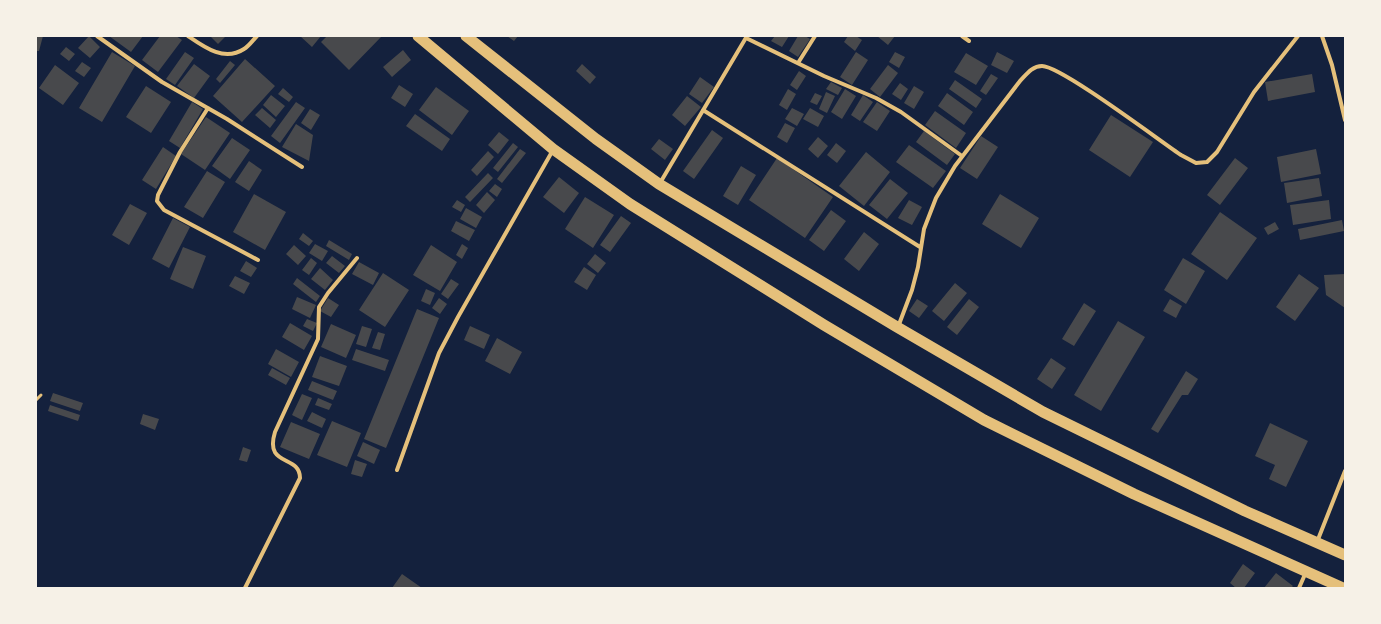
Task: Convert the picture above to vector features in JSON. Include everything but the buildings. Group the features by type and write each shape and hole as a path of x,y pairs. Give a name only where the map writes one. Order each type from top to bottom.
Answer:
{"highway":[{"path":"418,36 553,149 630,204 824,325 984,420 1134,494 1342,588"},
{"path":"466,36 590,134 660,184 898,327 1043,412 1245,511 1345,555"}],"street":[{"path":"97,36 162,82 208,108 302,167"},
{"path":"188,36 209,50 220,54 243,50 257,36"},
{"path":"798,63 816,36"},
{"path":"962,36 969,41"},
{"path":"898,327 912,290 918,267 924,229 936,198 962,156 1020,81 1031,70 1042,66 1056,71 1086,89 1181,156 1196,163 1207,162 1217,152 1254,92 1298,36"},
{"path":"1322,36 1332,65 1345,120"},
{"path":"660,184 746,37 854,90 866,93 901,112 962,156"},
{"path":"208,108 180,152 158,195 157,201 164,210 258,260"},
{"path":"703,110 920,247"},
{"path":"397,470 439,353 553,149"},
{"path":"245,588 300,478 300,471 296,466 275,454 272,448 275,432 318,339 319,307 328,293 356,258"},
{"path":"1317,543 1345,471"},
{"path":"1299,588 1306,571"}],"lane":[{"path":"36,400 41,395"}]}
